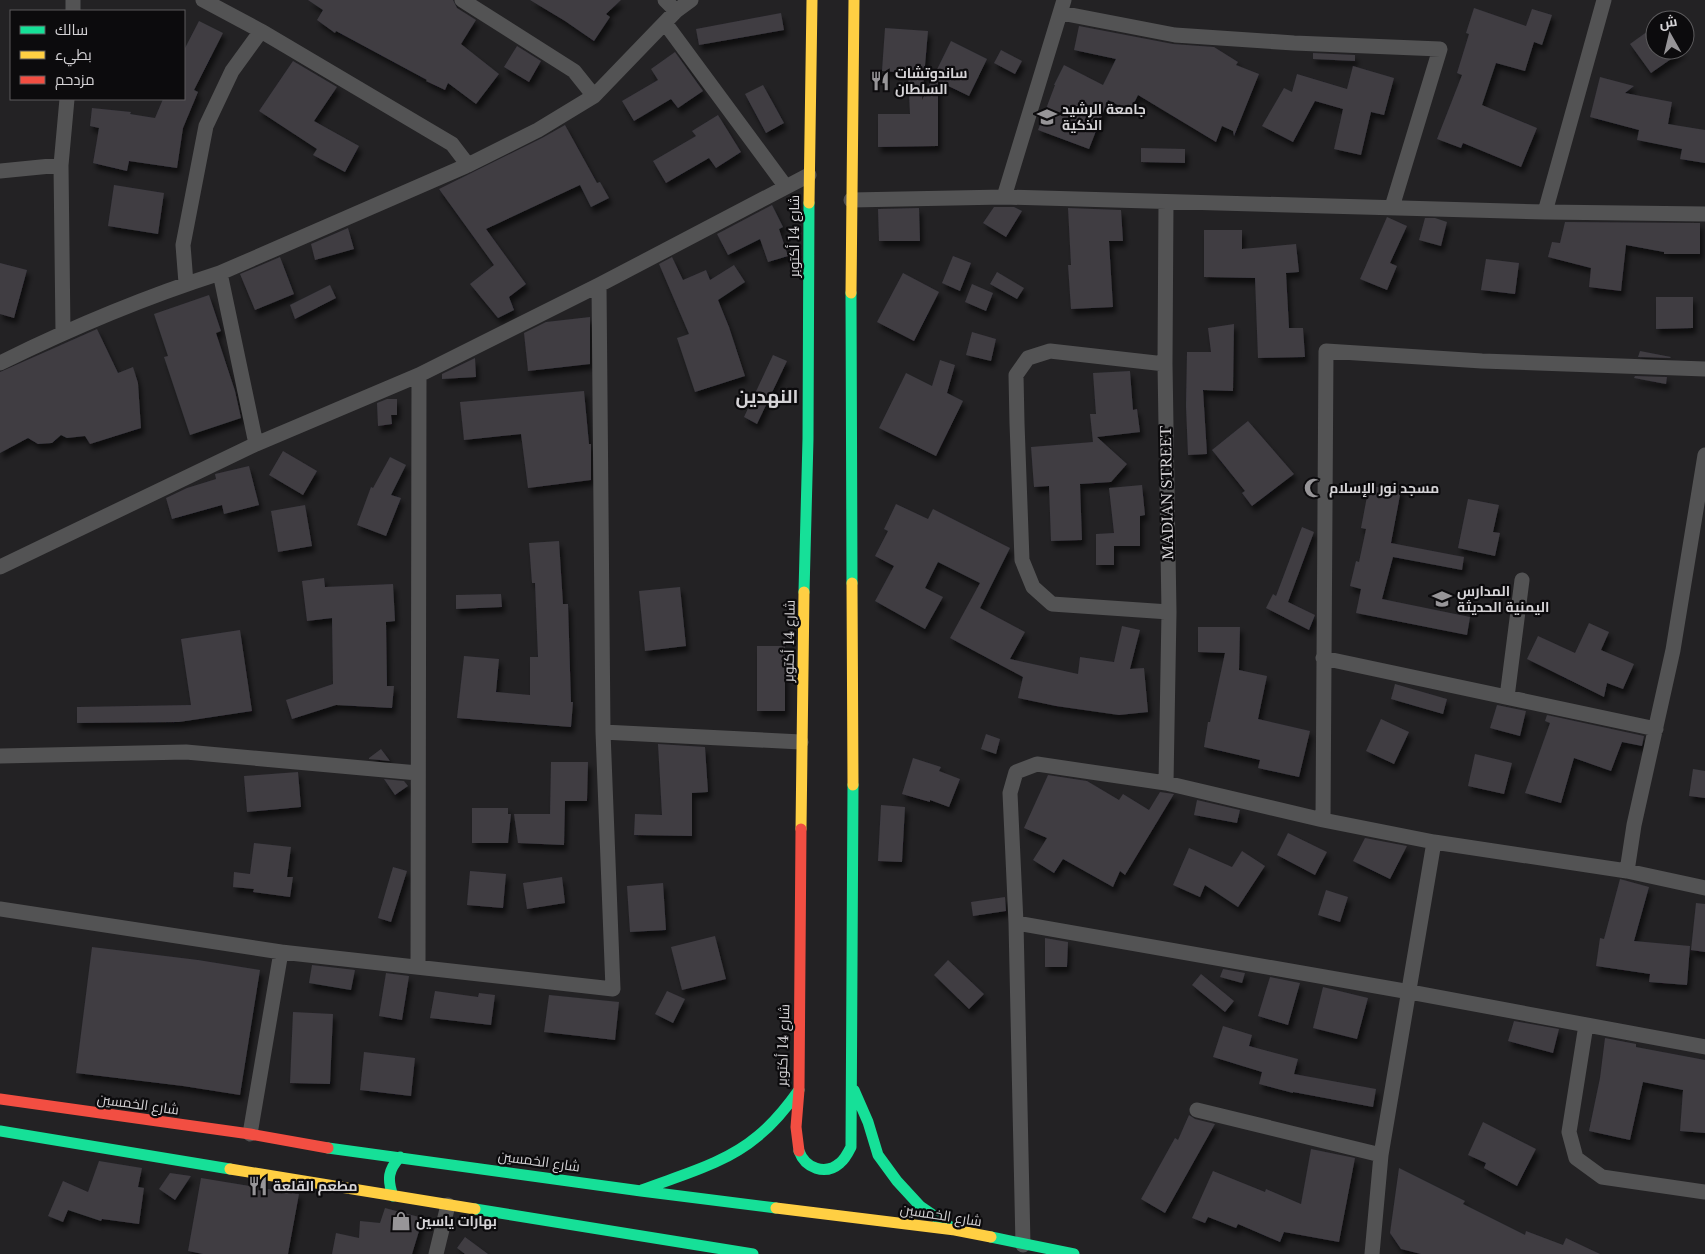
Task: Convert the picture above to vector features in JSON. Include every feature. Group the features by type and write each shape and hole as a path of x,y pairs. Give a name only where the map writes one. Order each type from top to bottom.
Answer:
{"main road":[{"path":"799,1090 795,1138 797,1151 806,1164 819,1170 834,1168 845,1160 851,1147 854,0"},
{"name":"شارع 14 أكتوبر","path":"641,1191 722,1159 752,1141 778,1118 799,1090 801,742 808,439 811,2"},
{"path":"850,1080 868,1122 878,1155 897,1181 920,1206 955,1230"},
{"name":"شارع الخمسين","path":"0,1099 641,1191 955,1230 1074,1254"},
{"path":"0,1132 753,1254"},
{"path":"324,1147 327,1160"},
{"path":"393,1196 387,1181 389,1168 400,1157"},
{"path":"317,1182 326,1173"}],"street":[{"path":"203,0 261,31 452,144 468,165"},
{"path":"462,0 574,72 594,96"},
{"path":"665,0 676,11"},
{"path":"0,363 62,333 186,284 220,273 468,165 538,130 594,96 676,11 691,0"},
{"path":"1545,212 1604,0"},
{"path":"1004,197 1062,6 1175,35 1294,43 1440,49 1392,207"},
{"path":"665,23 786,187"},
{"path":"186,284 183,246 206,126 232,71 261,31"},
{"path":"62,333 61,165 67,100"},
{"path":"0,171 61,165"},
{"path":"0,567 256,444 419,375 599,285 809,175"},
{"path":"852,200 1004,197 1545,212 1705,214"},
{"name":"MADIAN STREET","path":"1166,202 1165,364 1169,612 1166,783"},
{"path":"220,273 256,444"},
{"path":"0,908 281,952 612,989 603,732 599,285"},
{"path":"1165,364 1050,350 1028,358 1016,375 1022,560 1033,586 1052,604 1169,612"},
{"path":"1323,820 1326,351 1482,361 1705,369"},
{"path":"418,966 419,375"},
{"path":"1627,871 1634,825 1673,650 1703,479 1705,454"},
{"path":"1507,697 1522,580"},
{"path":"1323,658 1656,729"},
{"path":"603,732 801,742"},
{"path":"0,756 186,752 418,773"},
{"path":"1023,1245 1016,923 1010,793 1016,772 1037,764 1166,783 1323,820 1434,842 1627,871 1705,888"},
{"path":"1372,1254 1382,1156 1434,842"},
{"path":"1016,923 1410,992 1705,1047"},
{"path":"250,1134 281,952"},
{"path":"1586,1025 1569,1132 1576,1158 1602,1177 1705,1192"},
{"path":"1197,1110 1382,1156"},
{"path":"436,1254 448,1205"}],"building":[{"path":"308,0 453,0 457,8 476,20 461,44 499,74 476,104 448,83 445,90 336,31 335,33 317,20 323,10"},
{"path":"530,0 621,0 606,14 610,17 594,41"},
{"path":"1474,8 1526,26 1532,9 1552,15 1542,45 1534,42 1525,71 1496,63 1482,105 1537,128 1521,167 1463,143 1461,148 1437,139 1462,75 1457,73 1469,34 1466,33"},
{"path":"781,13 784,30 699,45 696,29"},
{"path":"199,21 223,33 194,90 198,92 183,128 177,168 129,161 127,171 93,163 99,128 90,126 92,108 131,112 130,114 155,118 163,100 185,100 185,48"},
{"path":"1079,26 1173,44 1214,47 1238,62 1236,65 1259,74 1234,136 1233,131 1222,126 1216,142 1138,95 1130,111 1108,100 1089,149 1038,130 1054,85 1064,65 1103,85 1116,59 1074,50"},
{"path":"885,28 928,31 922,100 951,41 987,59 969,96 938,81 938,146 878,147 878,114 910,114 908,73 882,71"},
{"path":"1645,33 1645,60 1670,60 1651,73 1630,44"},
{"path":"517,46 541,61 529,82 504,67"},
{"path":"1001,50 1022,61 1015,74 994,63"},
{"path":"675,52 703,91 678,108 671,99 634,121 622,101 658,80 651,69"},
{"path":"1313,53 1355,55 1355,61 1313,59"},
{"path":"293,61 337,87 314,121 359,146 345,172 313,155 317,149 259,111"},
{"path":"1353,66 1394,78 1384,115 1371,112 1361,155 1334,149 1343,109 1315,101 1293,142 1262,126 1284,88 1292,92 1297,74 1347,89"},
{"path":"1600,77 1634,86 1625,93 1672,102 1668,124 1705,130 1705,163 1680,159 1682,149 1637,140 1639,130 1590,117"},
{"path":"763,85 784,123 766,133 745,94"},
{"path":"718,115 741,152 716,168 709,158 666,183 653,161 696,136 692,131"},
{"path":"565,125 597,183 600,182 609,198 591,207 580,185 486,229 526,284 509,297 514,310 498,318 470,284 494,265 439,189"},
{"path":"1141,148 1185,149 1185,163 1141,162"},
{"path":"114,185 164,193 158,234 108,226"},
{"path":"772,205 783,227 779,229 788,256 768,262 760,239 728,255 717,234"},
{"path":"994,207 1014,207 1022,211 1006,237 983,223"},
{"path":"919,208 920,241 879,241 878,209"},
{"path":"1068,208 1121,210 1123,241 1109,241 1113,307 1071,309 1068,265 1071,265"},
{"path":"1387,217 1407,226 1390,263 1397,266 1387,290 1360,279"},
{"path":"1425,218 1435,218 1447,222 1441,246 1419,240"},
{"path":"1565,222 1700,223 1700,254 1664,254 1664,252 1626,245 1621,291 1589,287 1591,268 1548,257 1552,242 1560,243"},
{"path":"348,228 354,249 315,260 311,244"},
{"path":"1204,230 1242,230 1242,249 1296,244 1299,272 1286,273 1289,328 1303,328 1305,357 1258,358 1255,278 1204,277"},
{"path":"953,256 971,263 960,291 942,283"},
{"path":"280,257 294,294 255,310 240,274"},
{"path":"672,257 683,280 706,270 710,280 734,265 745,282 718,300 745,376 695,392 677,338 689,334 659,264"},
{"path":"1486,259 1519,263 1515,294 1481,290"},
{"path":"0,263 27,270 14,318 0,314"},
{"path":"997,272 1024,288 1017,299 990,284"},
{"path":"903,273 939,292 914,341 877,322"},
{"path":"972,284 993,293 986,311 965,302"},
{"path":"330,285 336,298 295,319 290,305"},
{"path":"209,295 221,331 216,333 235,391 241,418 190,435 164,357 168,356 154,314"},
{"path":"1656,297 1693,297 1693,328 1656,329"},
{"path":"590,317 590,364 528,371 524,333 546,322"},
{"path":"1234,324 1233,391 1203,390 1207,454 1188,455 1186,406 1187,352 1211,352 1208,328"},
{"path":"97,329 118,373 133,367 138,383 141,428 90,444 85,436 67,438 61,435 52,443 38,444 28,438 0,453 0,372"},
{"path":"972,332 996,339 991,361 966,355"},
{"path":"1640,351 1671,357 1638,357"},
{"path":"773,355 787,361 757,424 744,417"},
{"path":"475,358 476,377 442,379 442,374"},
{"path":"940,360 955,365 947,393 963,401 936,456 879,428 906,373 932,386"},
{"path":"1130,371 1133,410 1137,409 1140,432 1097,437 1127,464 1111,482 1080,484 1082,540 1051,541 1049,486 1034,487 1031,447 1093,442 1090,414 1096,414 1093,373"},
{"path":"1635,376 1667,377 1666,384 1634,378"},
{"path":"584,391 589,444 591,444 591,480 528,488 521,434 464,440 460,402"},
{"path":"387,399 397,399 397,415 391,415 392,424 378,426 377,403"},
{"path":"1248,421 1294,474 1252,506 1242,493 1245,491 1212,450"},
{"path":"283,451 317,471 303,495 269,475"},
{"path":"390,457 406,465 391,495 401,498 386,536 357,525 371,487 373,488"},
{"path":"249,466 259,505 224,514 222,505 172,519 166,498 187,488 216,479 215,474"},
{"path":"1142,485 1145,515 1140,516 1140,546 1114,546 1114,565 1096,565 1096,534 1114,533 1109,488"},
{"path":"1369,486 1401,490 1391,543 1464,557 1462,570 1393,557 1382,599 1470,617 1467,635 1356,613 1361,589 1350,586 1356,561 1359,562 1366,529 1361,528"},
{"path":"1468,499 1499,505 1493,532 1500,533 1495,556 1458,548"},
{"path":"896,504 928,519 933,509 1010,548 980,608 1025,632 1010,659 1078,674 1080,657 1114,662 1122,626 1140,630 1130,669 1144,668 1148,712 1119,715 1056,706 1018,698 1023,677 950,638 980,583 938,562 925,588 943,597 925,629 875,601 894,566 875,556 888,531 884,529"},
{"path":"305,505 312,546 278,552 271,511"},
{"path":"1302,527 1314,532 1288,602 1315,615 1309,630 1266,608 1273,594 1276,596"},
{"path":"559,541 563,604 568,604 571,702 573,702 571,727 457,718 464,656 499,659 496,692 530,695 530,657 538,657 535,583 532,583 529,543"},
{"path":"324,578 325,587 393,584 395,621 386,622 387,686 394,686 392,708 336,705 292,719 286,700 333,684 332,618 307,621 302,581"},
{"path":"680,587 686,646 645,651 639,591"},
{"path":"501,594 502,607 456,609 456,595"},
{"path":"1589,623 1609,632 1601,650 1634,664 1623,689 1607,683 1604,697 1527,659 1538,636 1575,653"},
{"path":"1198,627 1240,627 1239,670 1267,676 1258,719 1310,731 1299,777 1258,768 1260,760 1204,747 1208,722 1210,722 1225,653 1198,652"},
{"path":"240,630 252,711 179,722 77,723 77,707 191,705 181,639"},
{"path":"757,646 785,646 785,711 757,711"},
{"path":"1395,684 1447,699 1443,714 1391,699"},
{"path":"1497,705 1526,711 1520,736 1490,728"},
{"path":"1547,715 1644,736 1642,746 1622,742 1611,771 1574,758 1561,803 1525,793 1550,723 1545,721"},
{"path":"1381,719 1409,732 1394,764 1366,751"},
{"path":"986,734 1000,739 996,754 981,749"},
{"path":"658,744 705,747 708,792 692,793 692,836 634,835 635,814 662,815"},
{"path":"381,749 390,761 369,759 369,758"},
{"path":"1475,754 1512,763 1504,794 1468,786"},
{"path":"913,758 941,767 939,771 960,779 949,807 930,800 930,802 902,794"},
{"path":"551,762 588,762 587,801 565,801 564,845 518,843 514,814 550,814"},
{"path":"1693,769 1705,771 1705,798 1689,796"},
{"path":"298,772 301,807 247,812 244,776"},
{"path":"1048,775 1087,781 1119,800 1123,794 1149,810 1160,792 1174,794 1125,875 1120,871 1113,887 1063,859 1054,873 1033,860 1047,838 1024,828"},
{"path":"384,779 404,781 408,786 395,795"},
{"path":"1197,800 1240,810 1237,823 1194,815"},
{"path":"881,805 905,807 902,862 878,861"},
{"path":"472,808 508,808 508,814 511,814 508,843 472,843"},
{"path":"1288,833 1327,852 1315,875 1277,855"},
{"path":"1365,838 1407,846 1390,879 1353,861"},
{"path":"254,843 291,847 287,877 293,877 290,897 253,892 254,889 233,887 234,872 250,874"},
{"path":"1189,848 1232,867 1242,851 1265,866 1238,907 1205,885 1200,897 1173,885"},
{"path":"393,867 407,871 391,922 378,918"},
{"path":"470,871 506,874 503,908 467,905"},
{"path":"562,877 565,903 527,909 523,883"},
{"path":"1620,879 1649,887 1634,941 1690,946 1687,985 1649,982 1650,974 1596,966 1600,938 1604,939"},
{"path":"663,883 666,930 630,932 627,886"},
{"path":"1326,890 1348,897 1340,922 1318,915"},
{"path":"1005,897 1006,911 973,916 971,902"},
{"path":"1696,903 1705,904 1705,952 1691,950"},
{"path":"715,936 726,979 682,990 671,947"},
{"path":"1045,938 1068,942 1067,967 1045,967"},
{"path":"92,947 260,970 240,1095 76,1073"},
{"path":"948,960 984,994 969,1009 934,975"},
{"path":"312,965 355,970 351,990 309,983"},
{"path":"1223,969 1245,973 1242,983 1220,977"},
{"path":"386,973 409,976 402,1020 379,1016"},
{"path":"1201,974 1234,1001 1225,1012 1192,985"},
{"path":"1270,977 1300,983 1288,1025 1258,1016"},
{"path":"1323,987 1368,998 1357,1039 1313,1028"},
{"path":"435,991 478,997 479,993 495,995 491,1025 430,1018"},
{"path":"667,991 685,999 673,1023 655,1014"},
{"path":"549,995 619,1002 615,1040 544,1032"},
{"path":"293,1012 333,1014 330,1084 290,1083"},
{"path":"1514,1021 1559,1029 1553,1053 1508,1041"},
{"path":"1223,1026 1252,1035 1249,1046 1298,1059 1294,1074 1376,1089 1373,1107 1293,1093 1259,1084 1262,1072 1213,1057"},
{"path":"1605,1038 1636,1044 1636,1047 1705,1060 1705,1133 1680,1131 1683,1090 1643,1082 1630,1140 1589,1131 1600,1078"},
{"path":"364,1052 415,1058 411,1096 360,1090"},
{"path":"1189,1115 1195,1119 1215,1124 1165,1213 1141,1199 1175,1138 1178,1140"},
{"path":"1483,1122 1536,1149 1517,1186 1484,1168 1486,1163 1468,1155"},
{"path":"1311,1149 1355,1158 1339,1242 1284,1232 1280,1242 1238,1224 1236,1228 1208,1217 1205,1223 1192,1218 1213,1171 1265,1192 1266,1189 1301,1204"},
{"path":"99,1161 142,1168 138,1187 144,1188 139,1224 102,1219 101,1221 68,1210 63,1222 48,1216 63,1181 88,1192"},
{"path":"1399,1168 1465,1201 1463,1204 1525,1235 1526,1231 1563,1245 1566,1238 1600,1254 1421,1254 1401,1249 1390,1233"},
{"path":"170,1173 191,1176 175,1200 159,1189"},
{"path":"201,1178 299,1194 288,1254 203,1254 188,1251"},
{"path":"385,1208 423,1218 412,1254 332,1254 336,1233 359,1238 360,1221 380,1223"},
{"path":"465,1237 488,1254 465,1254 457,1248"}],"traffic: fast":[{"path":"804,592 808,439 809,203"},
{"path":"851,293 852,583"},
{"path":"799,1151 811,1166 828,1169 842,1161 851,1147 853,785"},
{"path":"642,1190 702,1168 745,1146 775,1120 799,1090"},
{"path":"854,1090 868,1122 878,1155 897,1181 920,1206 952,1228"},
{"path":"0,1131 230,1169"},
{"path":"328,1148 776,1208"},
{"path":"393,1196 389,1180 393,1166 400,1157"},
{"path":"475,1209 753,1254"},
{"path":"991,1237 1074,1254"}],"traffic: slow":[{"path":"809,203 812,0"},
{"path":"851,293 854,0"},
{"path":"852,583 853,785"},
{"path":"801,829 804,592"},
{"path":"230,1169 475,1209"},
{"path":"776,1208 955,1230 991,1237"}],"traffic: jam":[{"path":"799,1151 796,1127 799,1090 801,829"},
{"path":"0,1099 250,1134 328,1148"}],"place":[{"name":"ساندوتشات السلطان","path":"880,81"},
{"name":"جامعة الرشيد الذكية","path":"1047,117"},
{"name":"مسجد نور الإسلام","path":"1314,488"},
{"name":"المدارس اليمنية الحديثة","path":"1442,599"},
{"name":"مطعم القلعة","path":"258,1186"},
{"name":"بهارات ياسين","path":"401,1221"}],"district":[{"name":"النهدين","path":"767,396"}]}
